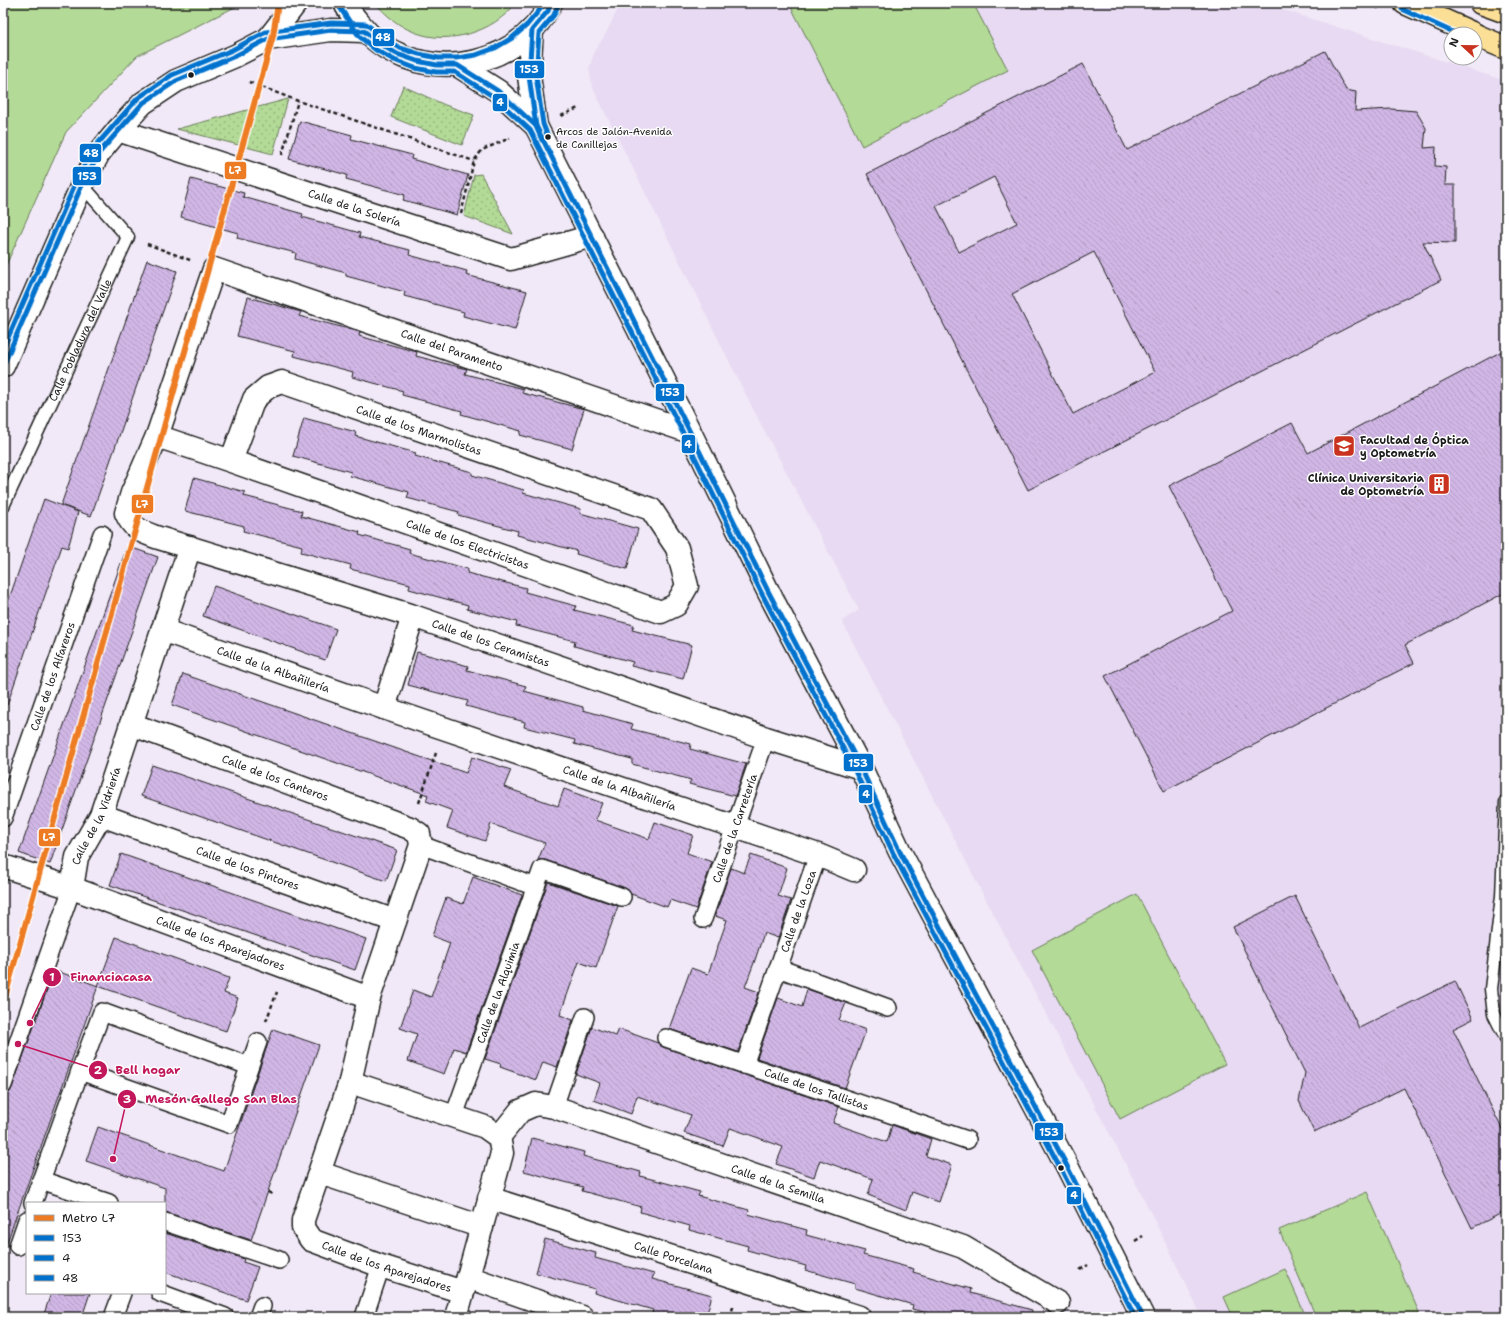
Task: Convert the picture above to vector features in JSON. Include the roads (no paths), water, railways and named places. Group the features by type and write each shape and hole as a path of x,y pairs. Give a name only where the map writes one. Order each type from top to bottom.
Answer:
{"main road":[{"path":"1405,3 1456,26"},
{"path":"1481,3 1506,12"},
{"path":"1483,38 1506,48"}],"street":[{"path":"268,39 296,3"},
{"path":"345,3 364,31 380,44 397,54 417,61 437,65 457,65 478,62 498,54 516,44 532,30 548,11 551,3"},
{"path":"3,366 82,185 99,153 143,103 176,81 235,56 268,39 331,30 364,31"},
{"path":"532,30 529,76 536,126 768,591 861,768 900,852 1067,1166 1143,1317"},
{"path":"457,65 498,91 536,126"},
{"name":"Calle de la Solería","path":"118,130 511,259 592,236"},
{"name":"Calle del Paramento","path":"156,436 214,268 690,432"},
{"name":"Calle de los Marmolistas","path":"232,461 254,399 268,387 282,382 651,509"},
{"name":"Calle de los Electricistas","path":"156,436 232,461 661,612 676,606 687,586 677,548 651,509"},
{"name":"Calle de los Ceramistas","path":"156,436 132,493 126,513 131,524 138,530 159,538 413,616 766,738 861,768"},
{"name":"Calle de los Alfareros","path":"3,818 102,534"},
{"name":"Calle de la Vidriería","path":"3,1085 72,888 77,857 101,815 190,547"},
{"path":"384,708 413,616"},
{"name":"Calle de la Albañilería","path":"162,630 384,708 818,855 854,870"},
{"name":"Calle de los Canteros","path":"131,724 417,836 536,887"},
{"name":"Calle de la Carretería","path":"703,919 766,738"},
{"name":"Calle de los Pintores","path":"101,815 395,921"},
{"name":"Calle de los Aparejadores","path":"417,836 395,921 369,998 350,1082 303,1220 303,1228 311,1240 381,1266 466,1284"},
{"name":"Calle de la Loza","path":"744,1064 818,855"},
{"path":"3,866 72,888"},
{"name":"Calle de la Alquimia","path":"454,1116 542,869 622,897"},
{"name":"Calle de los Aparejadores","path":"72,888 369,998"},
{"name":"Calle de la Loza","path":"778,968 888,1008"},
{"path":"33,1202 102,1012 250,1066"},
{"path":"554,1107 585,1017"},
{"name":"Calle de los Tallistas","path":"666,1038 967,1140"},
{"path":"80,1071 229,1124 258,1042"},
{"path":"350,1082 485,1127 499,1137"},
{"name":"Calle de la Semilla","path":"499,1137 520,1111 536,1104 554,1107 963,1247 1058,1303"},
{"name":"Calle de los Aparejadores","path":"456,1317 502,1153 499,1137"},
{"path":"320,1173 482,1227"},
{"path":"41,1180 106,1202"},
{"name":"Calle Porcelana","path":"489,1198 859,1317"},
{"path":"166,1222 279,1260"},
{"path":"18,1246 26,1223"},
{"path":"364,1317 381,1266"},
{"path":"466,1284 582,1317"},
{"path":"113,1317 122,1294"},
{"path":"163,1294 224,1317"}],"lane":[{"name":"Calle Pobladura del Valle","path":"3,506 128,237 82,185"},
{"path":"1506,802 1502,896 1490,989 1494,1014 1506,1038"}],"metro line":[{"name":"L7","path":"3,1004 273,36 278,3"}],"place":[{"name":"Arcos de Jalón-Avenida de Canillejas","path":"548,137"},
{"name":"Facultad de Óptica y Optometría","path":"1344,446"},
{"name":"Clínica Universitaria de Optometría","path":"1439,484"},
{"name":"Financiacasa","path":"30,1023"},
{"name":"Bell hogar","path":"18,1044"},
{"name":"Mesón Gallego San Blas","path":"113,1159"}]}
